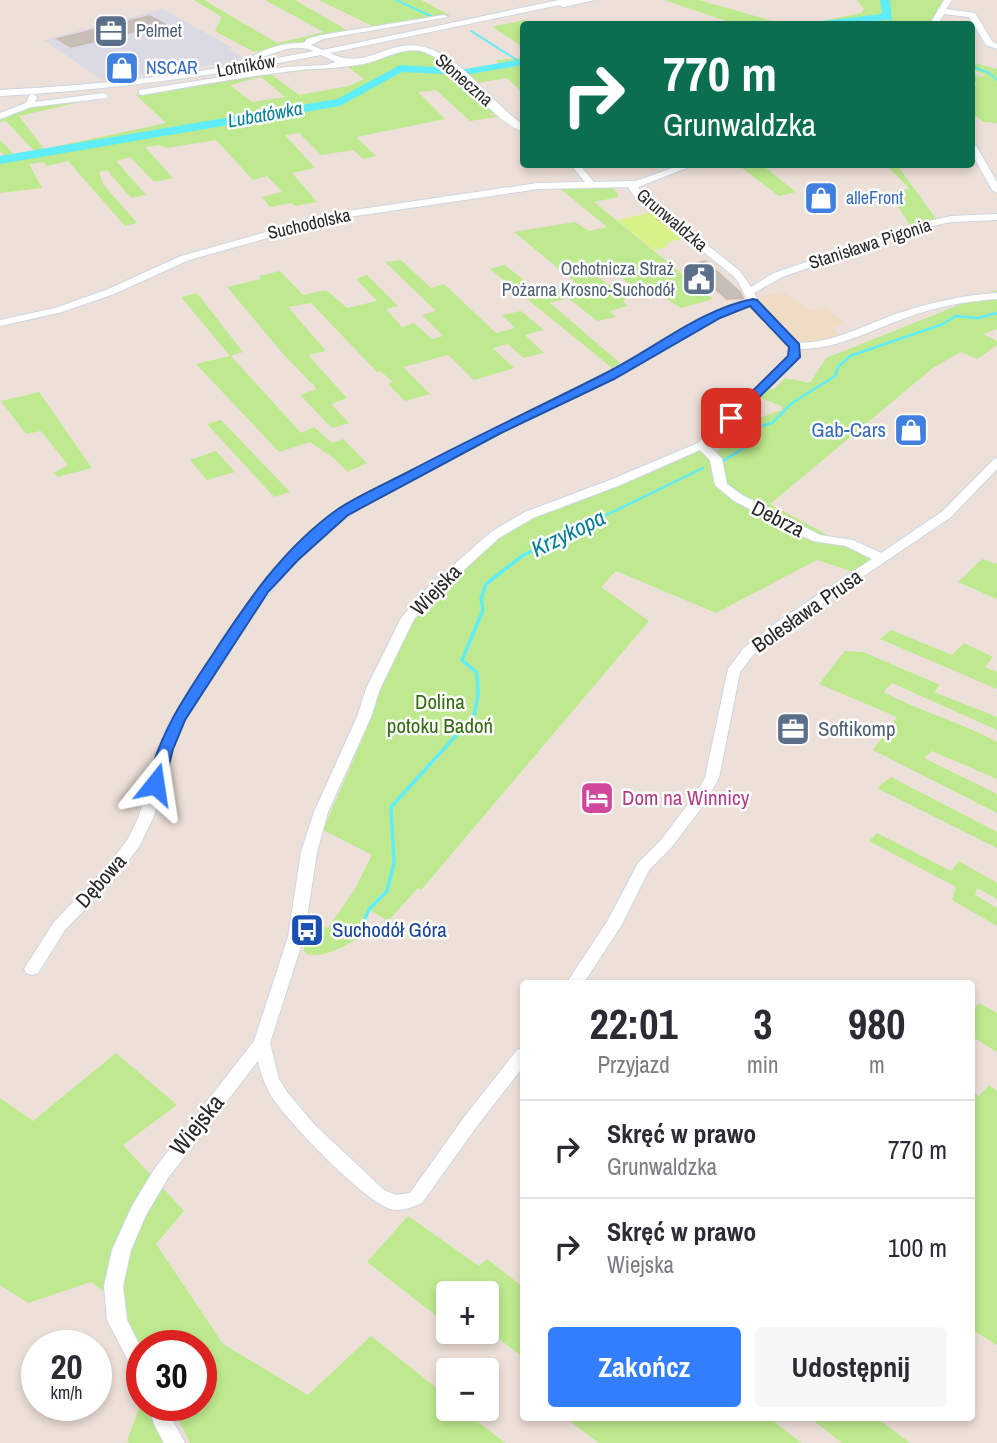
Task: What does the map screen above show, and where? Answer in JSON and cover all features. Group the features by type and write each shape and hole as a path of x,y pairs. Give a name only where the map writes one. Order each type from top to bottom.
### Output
{"street":[{"path":"0,91 161,76 244,61 280,48 306,46 322,37 478,13 528,0"},
{"name":"Lotników","path":"0,91 34,92 178,78 570,0"},
{"name":"Lotników","path":"489,17 591,0"},
{"path":"936,21 948,0"},
{"path":"941,11 972,15 989,43 997,47"},
{"path":"306,46 344,62"},
{"name":"Słoneczna","path":"0,116 29,105 169,89 287,69 327,67 362,61 401,48 418,48 434,52 520,127"},
{"path":"29,105 34,92"},
{"path":"975,151 997,190"},
{"path":"577,168 591,184"},
{"path":"632,185 681,168"},
{"name":"Suchodolska","path":"0,323 73,306 185,258 334,216 538,186 632,185"},
{"name":"Grunwaldzka","path":"632,185 637,194 736,273 751,297 795,346"},
{"name":"Stanisława Pigonia","path":"751,297 778,275 924,225 951,219 997,217"},
{"path":"795,346 828,345 920,311 975,298 997,296"},
{"name":"Dębowa","path":"32,969 62,923 122,860 143,825 164,749 177,720 262,589 299,551 343,512 363,500 598,383 751,297"},
{"name":"Wiejska","path":"126,1336 117,1318 114,1281 125,1239 169,1160 262,1043 296,937 309,852 321,812 364,717 373,689 408,618 429,594 495,535 529,515 614,483 702,445 786,366 794,357 795,346"},
{"name":"Debrza","path":"702,445 716,459 721,485 738,498 817,538 849,543 883,559"},
{"name":"Bolesława Prusa","path":"577,980 615,922 643,867 666,844 698,802 712,778 733,672 748,652 779,627 947,514 997,461"},
{"path":"262,1043 271,1080 281,1097 350,1171 378,1195 395,1204 416,1198 520,1059"},
{"path":"163,1421 175,1443"}],"shaded area":[{"path":"163,9 233,48 229,49 244,58 220,64 102,80 44,40"},
{"path":"783,292 809,310 826,307 845,324 833,328 841,337 811,343 798,341 756,298"}],"green space":[{"path":"194,0 204,0 277,43 324,32 265,0 295,0 350,32 254,52 215,31 222,17"},
{"path":"319,0 421,0 450,15 376,28"},
{"path":"664,0 699,0 772,21 726,21"},
{"path":"857,0 946,0 932,21 823,21 861,13 864,9"},
{"path":"524,20 526,21 520,21 520,45 492,27"},
{"path":"400,50 424,53 440,61 445,65 443,66 464,71 477,71 499,64 496,60 520,58 520,90 507,78 477,83 498,113 486,114 501,116 470,121 436,90 418,92 445,119 356,137 376,156 363,159 353,150 321,155 299,133 285,135 315,168 292,173 317,202 270,207 262,197 282,192 267,176 253,180 216,140 167,148 159,145 145,147 173,178 154,182 130,157 116,161 146,195 131,198 107,170 99,172 103,184 137,223 125,226 68,161 47,166 43,162 29,164 42,188 0,193 0,156 4,155 0,151 0,140 15,155 35,152 6,121 0,122 0,118 31,106 93,99 19,116 44,149 166,123 135,94 285,70 367,63","holes":["348,67 364,79 349,86 299,95 271,74","261,77 285,97 252,102 230,85"]},
{"path":"975,63 997,69 997,123 983,122 975,115 975,77 986,76 975,70"},
{"path":"742,168 766,168 796,192 779,196"},
{"path":"889,168 900,169 937,220 912,228 888,192 910,189"},
{"path":"558,187 614,188 619,197 594,202 713,299 681,308 656,292 645,295 607,267 592,271 626,299 623,301 628,306 610,311 616,317 597,321 568,298 550,303 620,363 612,368 490,269 505,265 536,290 553,285 566,296 585,290 514,232 575,222 589,231 607,227"},
{"path":"653,212 686,238 669,242 665,248 654,250 617,220"},
{"path":"401,260 431,288 444,284 496,333 515,328 502,315 521,311 544,330 525,335 544,353 523,358 508,344 493,348 514,368 474,380 448,355 403,367 430,394 405,401 388,384 393,382 380,371 377,372 311,303 288,307 326,351 308,355 347,398 331,404 349,423 332,428 300,395 317,389 284,355 227,287 261,279 259,276 280,271 303,295 326,290 347,308 377,301 356,279 367,275 398,306 386,309 402,327 414,323 432,339 443,336 422,315 436,311 385,262"},
{"name":"Dolina potoku Badoń","path":"997,290 997,329 983,334 997,341 997,345 977,359 961,352 934,367 770,504 870,558 870,561 854,572 817,560 716,613 616,571 601,587 649,621 421,890 418,888 388,921 370,910 367,919 363,917 360,923 372,930 349,944 324,954 306,954 305,922 328,928 355,889 372,855 323,830 369,724 377,694 412,623 424,605 498,538 531,519 648,474 702,449 711,456 725,444 716,439 743,410 759,418 782,410 781,406 758,397 766,388 774,389 785,378 810,383 826,358"},
{"path":"197,293 243,352 231,356 301,433 314,427 332,443 343,439 367,463 347,472 335,459 310,442 279,452 196,364 230,356 181,297"},
{"path":"39,392 92,468 58,477 53,473 68,465 41,431 26,434 1,401"},
{"path":"221,420 290,492 274,497 207,424"},
{"path":"216,451 235,472 207,480 190,460"},
{"path":"982,559 997,564 997,599 958,582"},
{"path":"891,630 952,655 964,643 993,657 985,667 997,672 997,689 880,639"},
{"path":"845,651 863,652 940,685 934,692 997,717 997,730 892,683 883,692 997,742 997,779 932,751 924,758 997,794 997,813 873,750 897,717 819,684"},
{"path":"891,777 997,832 997,848 877,788"},
{"path":"877,833 951,871 959,861 997,883 997,899 977,888 975,895 997,908 997,926 952,900 956,887 869,841"},
{"path":"979,1003 997,1013 997,1052 975,1038 975,1007"},
{"path":"116,1053 177,1105 123,1145 184,1211 156,1244 214,1330 133,1330 118,1302 91,1282 28,1303 0,1285 0,1098 33,1121"},
{"path":"989,1085 997,1091 997,1345 975,1331 975,1094 979,1096"},
{"path":"408,1216 479,1266 487,1259 520,1285 520,1355 499,1339 499,1281 436,1281 436,1316 367,1262"},
{"path":"217,1335 223,1344 308,1395 371,1336 436,1387 436,1421 477,1421 505,1443 190,1443 179,1421 217,1421"},
{"path":"134,1421 160,1421 171,1443 129,1443 127,1441"},
{"path":"569,1421 774,1421 801,1443 599,1443"},
{"path":"814,1421 881,1421 910,1443 842,1443"}],"building":[{"name":"Pelmet","path":"150,16 164,24 71,47 58,39"},
{"path":"705,261 740,292 743,298 727,299 701,276 706,274 694,264"}],"waterway":[{"path":"396,0 433,17"},
{"name":"Lubatówka","path":"850,21 888,17 885,0"},
{"path":"888,17 891,21"},
{"path":"471,31 520,62"},
{"name":"Lubatówka","path":"0,160 340,102 400,68 465,72 520,63"},
{"path":"975,68 989,73 997,80"},
{"name":"Krzykopa","path":"723,461 744,448 747,436 757,427 772,423 792,403 835,376 838,367 850,356 943,324 955,316 978,318 997,313"},
{"name":"Krzykopa","path":"532,551 703,468"},
{"name":"Krzykopa","path":"532,551 536,549"},
{"name":"Krzykopa","path":"365,918 370,908 387,891 394,863 391,807 474,716 478,695 477,673 462,660 483,610 481,599 486,584 532,551"}],"place":[{"name":"Pelmet","path":"111,31"},
{"name":"NSCAR","path":"122,68"},
{"name":"alleFront","path":"821,198"},
{"name":"Ochotnicza Straż Pożarna Krosno-Suchodół","path":"699,279"},
{"name":"Gab-Cars","path":"911,430"},
{"name":"Softikomp","path":"793,729"},
{"name":"Dom na Winnicy","path":"597,798"},
{"name":"Suchodół Góra","path":"307,930"}],"route":[{"path":"155,784 164,749 177,720 262,589 343,512 495,432 610,377 697,325 735,306 753,302 795,346 794,357 731,418"}]}
